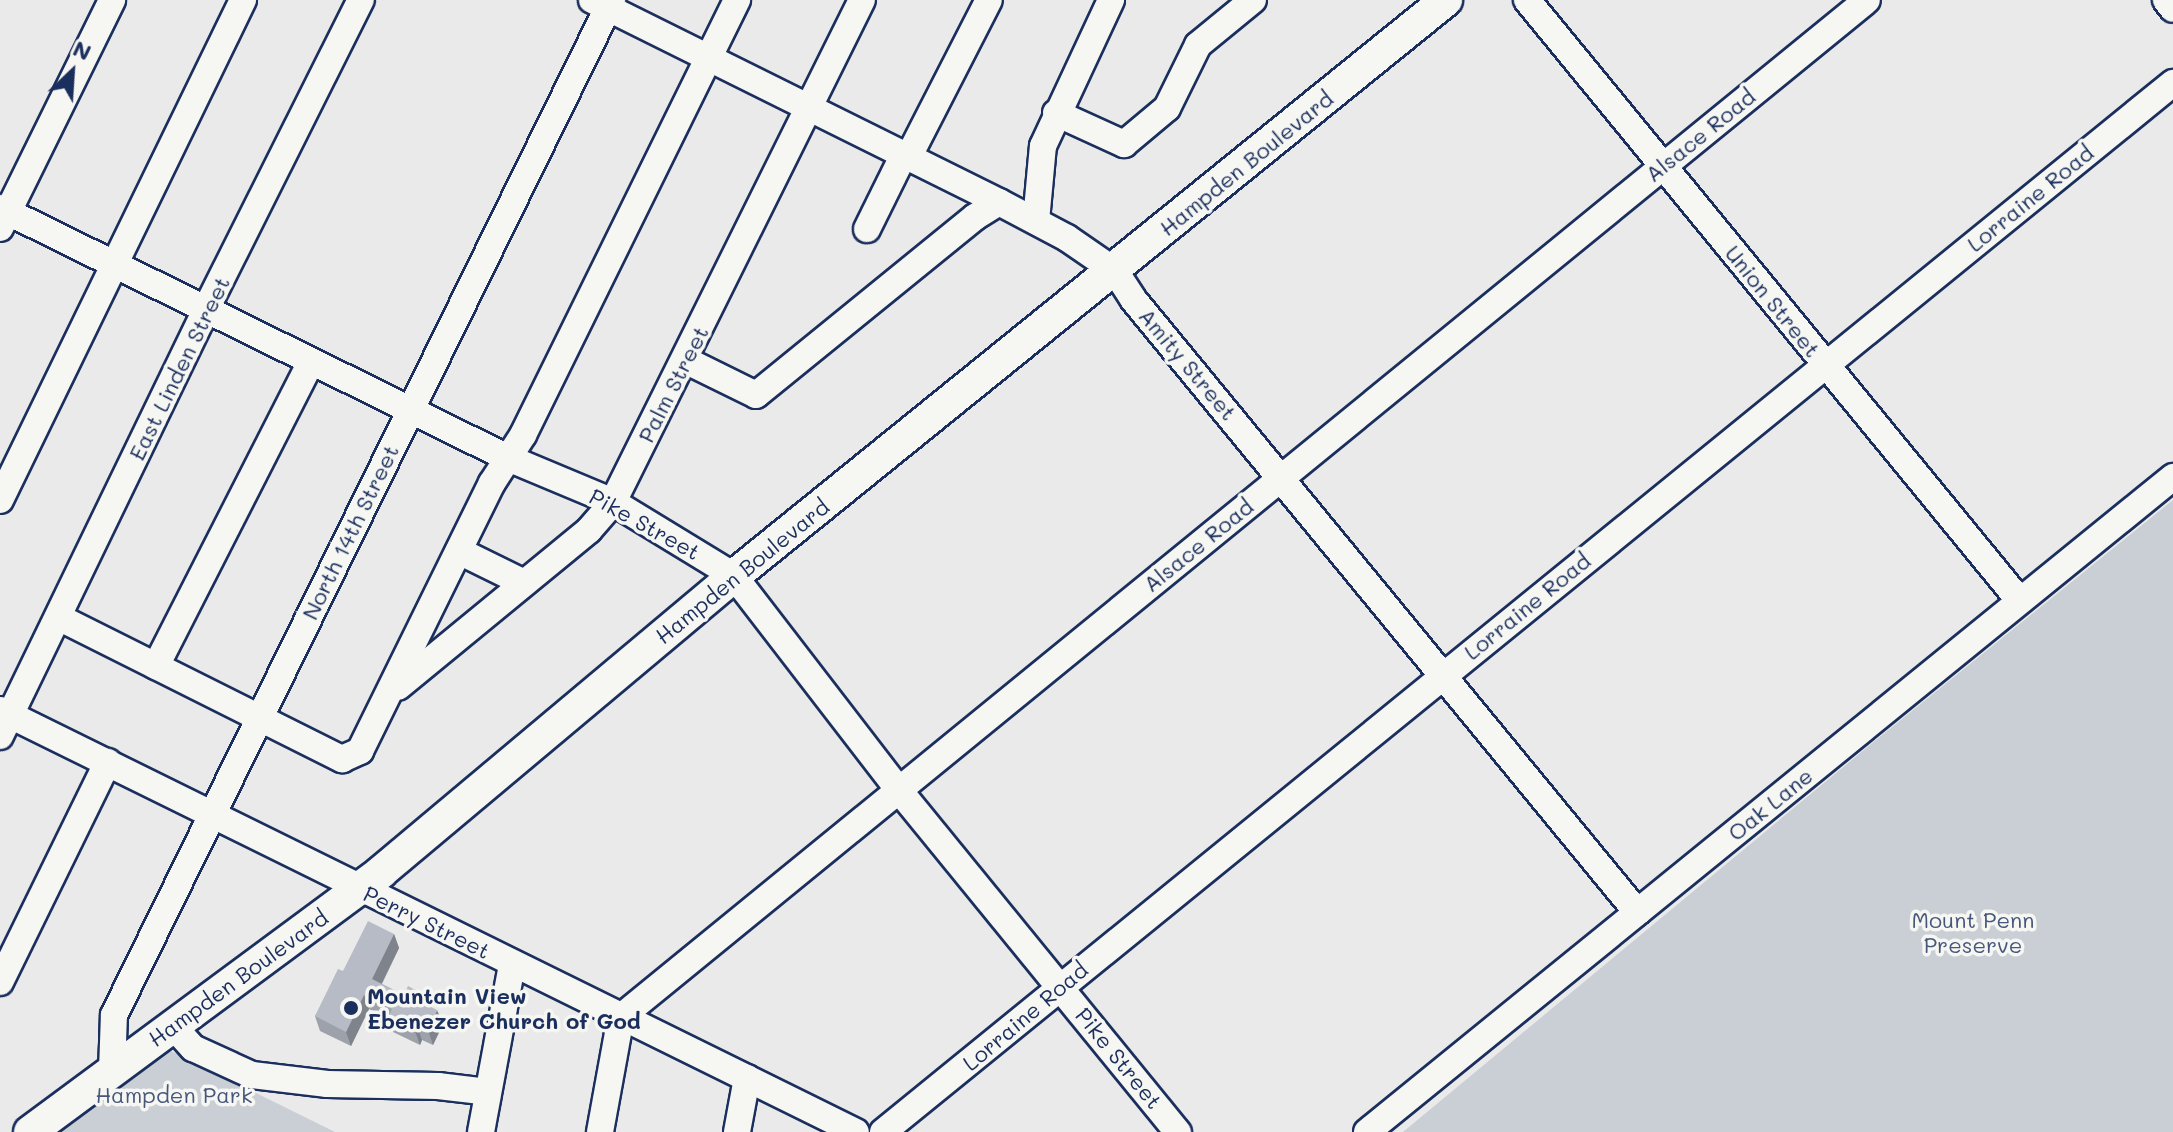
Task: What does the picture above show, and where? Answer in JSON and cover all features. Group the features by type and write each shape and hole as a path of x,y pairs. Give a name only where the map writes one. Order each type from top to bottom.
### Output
{"main road":[{"name":"Hampden Boulevard","path":"30,1132 359,888 734,576 1115,271 1446,0"}],"street":[{"path":"3,216 112,0"},
{"path":"0,500 243,0"},
{"name":"East Linden Street","path":"3,720 58,617 205,311 361,0"},
{"path":"58,617 342,759 360,751 459,551 523,435 737,0"},
{"name":"Palm Street","path":"389,694 589,530 613,502 862,0"},
{"path":"867,229 989,0"},
{"path":"1036,221 1043,146 1111,0"},
{"path":"1056,113 1124,144 1167,108 1198,45 1253,0"},
{"name":"Union Street","path":"1527,0 2020,601"},
{"name":"Alsace Road","path":"621,1017 1867,0"},
{"path":"2166,0 2173,9"},
{"name":"Amity Street","path":"604,3 1036,221 1115,271 1133,299 1637,912"},
{"name":"North 14th Street","path":"112,1071 114,1015 410,410 604,3"},
{"name":"Lorraine Road","path":"883,1132 2173,83"},
{"path":"685,360 756,395 975,217 999,202"},
{"name":"Pike Street","path":"3,216 114,266 508,458 613,502 734,576 898,789 1178,1132"},
{"path":"156,666 311,362"},
{"name":"Oak Lane","path":"1367,1132 2173,477"},
{"path":"459,551 524,583"},
{"name":"Perry Street","path":"3,720 108,762 856,1132"},
{"path":"0,982 108,762"},
{"path":"481,1132 512,964"},
{"path":"600,1132 621,1017"},
{"path":"173,1026 193,1048 252,1075 327,1084 438,1086 488,1092"},
{"path":"737,1132 747,1078"}],"green space":[{"name":"Mount Penn Preserve","path":"2173,500 2173,1132 1403,1132 1871,744"},
{"name":"Hampden Park","path":"171,1051 335,1132 59,1132"}],"building":[{"path":"368,921 394,934 372,979 404,995 408,986 427,996 423,1003 437,1010 428,1030 417,1025 415,1031 388,1018 392,1009 364,995 346,1032 315,1016 338,969 343,971"}],"place":[{"name":"Mountain View Ebenezer Church of God","path":"351,1008"}]}
